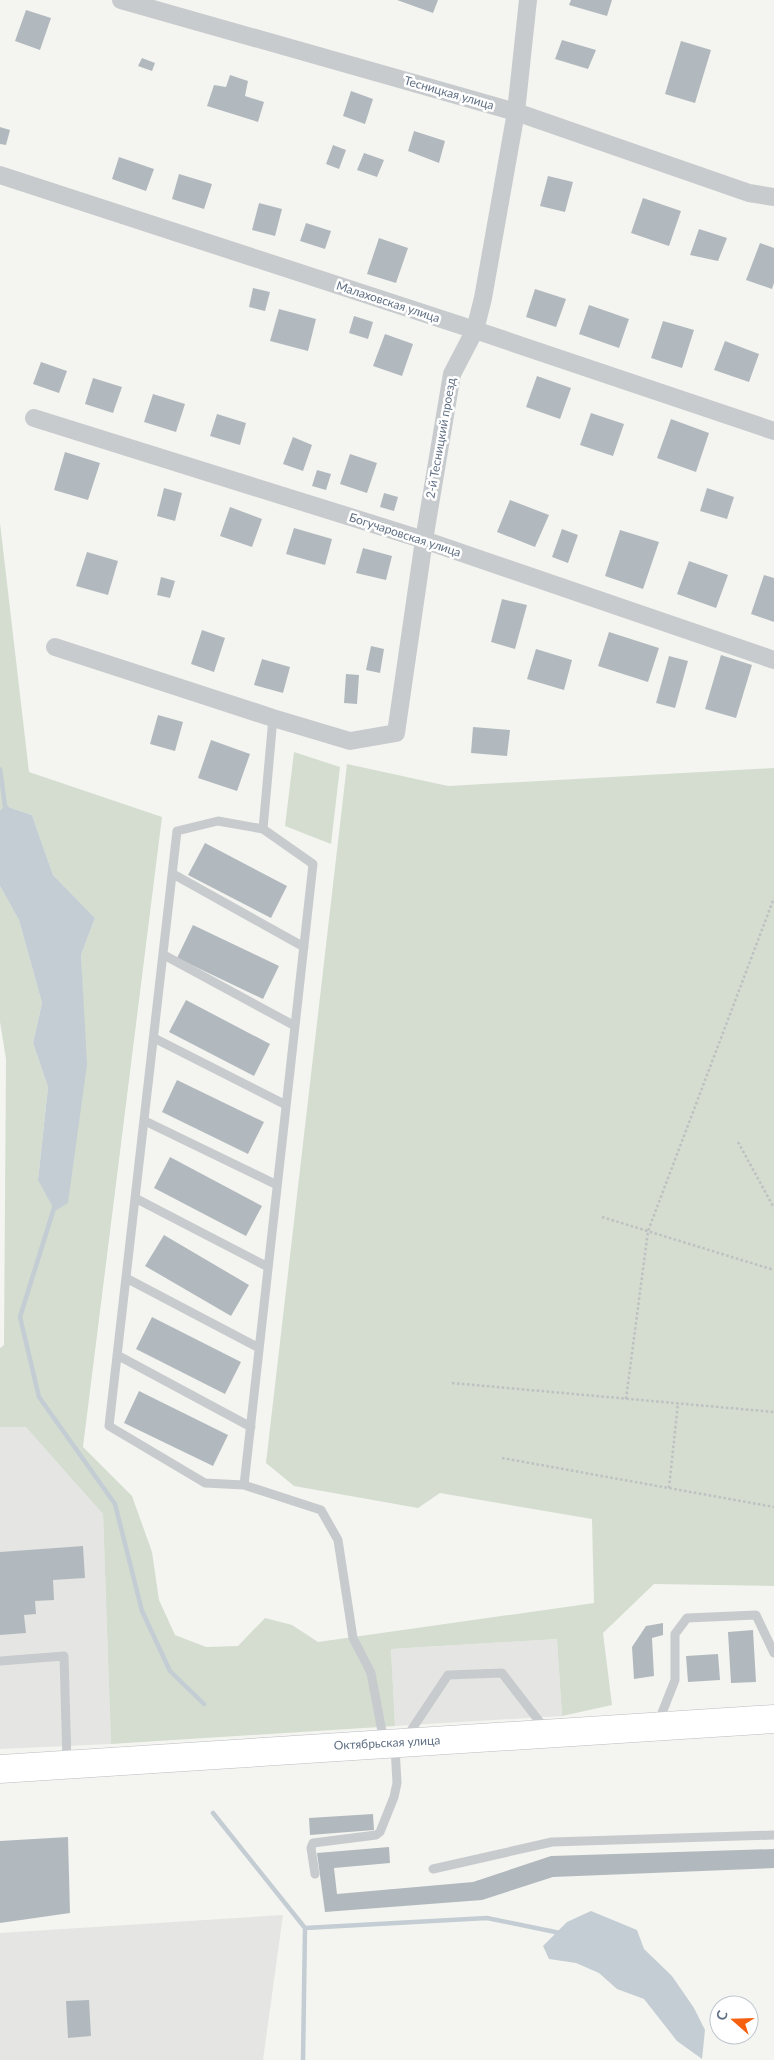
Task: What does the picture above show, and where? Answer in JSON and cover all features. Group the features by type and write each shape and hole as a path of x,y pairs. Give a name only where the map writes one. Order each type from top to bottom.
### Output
{"main road":[{"name":"Октябрьская улица","path":"0,1769 394,1742 774,1719"}],"street":[{"name":"Тесницкая улица","path":"121,0 516,112 748,193 774,197"},
{"name":"2-й Тесницкий проезд","path":"273,718 350,742 396,733 424,540 452,374 476,330 516,112 528,0"},
{"name":"Малаховская улица","path":"0,175 476,330 774,432"},
{"name":"Богучаровская улица","path":"34,418 424,540 774,660"},
{"path":"55,647 273,718"}],"lane":[{"path":"263,829 273,718"},
{"path":"244,1485 313,864 263,829 218,821 177,831 109,1426 205,1483 244,1485 321,1510 338,1540 353,1638 371,1673 394,1742 397,1783 394,1797 380,1832 376,1835 313,1843 311,1848 315,1874"},
{"path":"173,874 304,947"},
{"path":"164,955 295,1026"},
{"path":"154,1038 286,1105"},
{"path":"145,1121 277,1185"},
{"path":"136,1198 268,1267"},
{"path":"126,1278 259,1348"},
{"path":"117,1355 251,1427"},
{"path":"657,1727 675,1680 675,1634 687,1618 756,1615 774,1653"},
{"path":"0,1661 64,1656 68,1765"},
{"path":"394,1742 448,1675 502,1673 550,1734"},
{"path":"433,1869 552,1842 774,1836"}],"path":[{"path":"626,1398 648,1231 774,898"},
{"path":"738,1142 774,1208"},
{"path":"602,1216 774,1270"},
{"path":"452,1382 774,1412"},
{"path":"669,1488 678,1403"},
{"path":"502,1458 774,1507"}],"shaded area":[{"path":"0,523 29,772 162,817 83,1447 132,1496 152,1552 159,1600 175,1635 206,1647 238,1646 265,1618 292,1625 318,1642 594,1603 592,1519 440,1493 418,1508 294,1486 266,1463 347,764 448,786 774,768 774,1586 654,1584 603,1633 612,1705 562,1716 557,1639 391,1649 395,1726 111,1744 103,1514 26,1427 0,1427 0,1348 4,1345 6,1059 0,1022 0,886 19,920 42,1003 33,1043 48,1087 38,1180 83,1008 81,955 95,918 53,875 32,815 5,806 0,810"},
{"path":"294,752 340,767 331,844 285,826"},
{"path":"5,806 32,815 53,875 95,918 81,955 87,1064 68,1203 55,1211 38,1180 48,1087 33,1043 42,1003 19,920 0,886 0,810"},
{"path":"26,1426 103,1514 111,1744 0,1749 0,1427"},
{"path":"557,1639 562,1716 395,1726 391,1649"},
{"path":"591,1911 637,1930 644,1949 672,1976 694,2008 705,2030 702,2059 677,2041 644,1999 617,1989 599,1973 576,1963 549,1959 543,1946 567,1922"},
{"path":"283,1915 263,2060 0,2060 0,1933"}],"building":[{"path":"397,0 438,0 433,13"},
{"path":"571,0 612,0 607,16 569,5"},
{"path":"26,10 51,18 40,50 15,41"},
{"path":"562,40 596,50 588,69 555,59"},
{"path":"681,41 711,50 695,103 665,94"},
{"path":"142,58 155,63 152,71 138,66"},
{"path":"230,75 248,81 245,96 264,102 258,122 207,106 214,85 226,87"},
{"path":"351,91 373,99 365,124 343,116"},
{"path":"0,127 10,130 6,145 0,144"},
{"path":"414,131 445,141 439,163 408,151"},
{"path":"333,145 346,150 339,169 326,164"},
{"path":"364,153 384,160 377,177 357,170"},
{"path":"119,157 154,169 146,191 112,179"},
{"path":"179,174 212,184 204,209 172,199"},
{"path":"548,176 573,182 565,212 540,206"},
{"path":"643,198 681,211 669,246 631,233"},
{"path":"259,203 282,209 275,236 252,230"},
{"path":"306,223 331,231 325,249 300,241"},
{"path":"699,229 727,238 718,261 690,255"},
{"path":"379,238 408,248 396,283 367,274"},
{"path":"760,243 774,248 774,283 772,289 746,280"},
{"path":"253,288 270,292 265,311 249,307"},
{"path":"535,289 566,299 556,327 526,317"},
{"path":"589,305 629,319 619,348 579,334"},
{"path":"279,309 316,319 308,351 270,341"},
{"path":"354,316 373,322 368,339 349,333"},
{"path":"663,321 694,330 682,368 651,358"},
{"path":"385,334 413,344 402,376 373,366"},
{"path":"725,341 759,354 749,382 714,370"},
{"path":"41,362 67,371 59,393 33,384"},
{"path":"537,376 571,388 560,419 526,407"},
{"path":"93,378 122,387 113,413 85,404"},
{"path":"153,394 185,404 176,432 144,422"},
{"path":"591,413 624,424 613,456 580,445"},
{"path":"217,414 246,423 240,445 210,436"},
{"path":"671,419 709,433 696,472 657,458"},
{"path":"293,437 312,445 303,471 283,464"},
{"path":"65,452 100,463 88,500 54,490"},
{"path":"350,454 377,463 367,493 340,484"},
{"path":"317,470 331,474 326,490 312,486"},
{"path":"164,488 182,493 175,521 157,516"},
{"path":"707,488 734,497 727,519 700,511"},
{"path":"384,493 398,497 394,511 380,507"},
{"path":"510,500 549,515 535,547 497,532"},
{"path":"230,507 262,519 252,547 220,536"},
{"path":"294,528 332,539 325,565 286,554"},
{"path":"562,529 578,535 568,563 552,557"},
{"path":"620,530 659,542 643,589 605,576"},
{"path":"363,548 392,556 386,580 356,573"},
{"path":"87,552 118,561 108,595 76,586"},
{"path":"689,561 728,575 716,608 677,594"},
{"path":"764,575 774,578 774,622 751,614"},
{"path":"161,577 175,581 170,598 157,595"},
{"path":"502,599 527,605 515,649 491,642"},
{"path":"202,630 225,638 214,672 191,664"},
{"path":"609,632 659,648 648,682 598,666"},
{"path":"371,646 384,649 380,673 366,670"},
{"path":"536,649 572,660 564,690 527,679"},
{"path":"721,655 752,665 736,718 705,709"},
{"path":"669,656 688,661 675,708 656,703"},
{"path":"262,659 290,667 283,693 254,685"},
{"path":"346,674 359,675 357,704 344,703"},
{"path":"158,715 183,722 175,751 150,744"},
{"path":"473,727 510,730 507,756 471,753"},
{"path":"211,740 250,754 237,791 198,778"},
{"path":"205,843 287,886 271,918 188,875"},
{"path":"193,925 279,966 263,999 177,958"},
{"path":"186,1000 270,1044 254,1076 169,1032"},
{"path":"177,1080 264,1122 248,1154 162,1112"},
{"path":"170,1157 262,1206 246,1236 154,1188"},
{"path":"164,1235 249,1285 231,1316 145,1266"},
{"path":"152,1317 241,1362 225,1394 136,1349"},
{"path":"139,1391 228,1435 213,1466 124,1423"},
{"path":"83,1546 85,1578 53,1580 54,1600 35,1601 36,1614 24,1615 26,1633 0,1635 0,1552"},
{"path":"663,1623 663,1635 652,1638 654,1676 634,1679 632,1647 646,1626"},
{"path":"753,1630 756,1682 731,1683 728,1632"},
{"path":"718,1654 720,1680 688,1682 686,1656"},
{"path":"373,1814 374,1830 310,1835 309,1818"},
{"path":"68,1837 70,1913 0,1923 0,1841"},
{"path":"389,1847 390,1863 334,1868 337,1894 473,1882 551,1856 774,1849 774,1868 553,1877 482,1900 325,1912 317,1853"},
{"path":"89,2000 91,2036 68,2038 66,2001"}],"waterway":[{"path":"0,769 5,806 9,811"},
{"path":"55,1205 20,1317 39,1397 115,1504 142,1611 170,1671 204,1704"},
{"path":"213,1813 305,1928 303,2060"},
{"path":"305,1928 487,1918 560,1933"}]}
